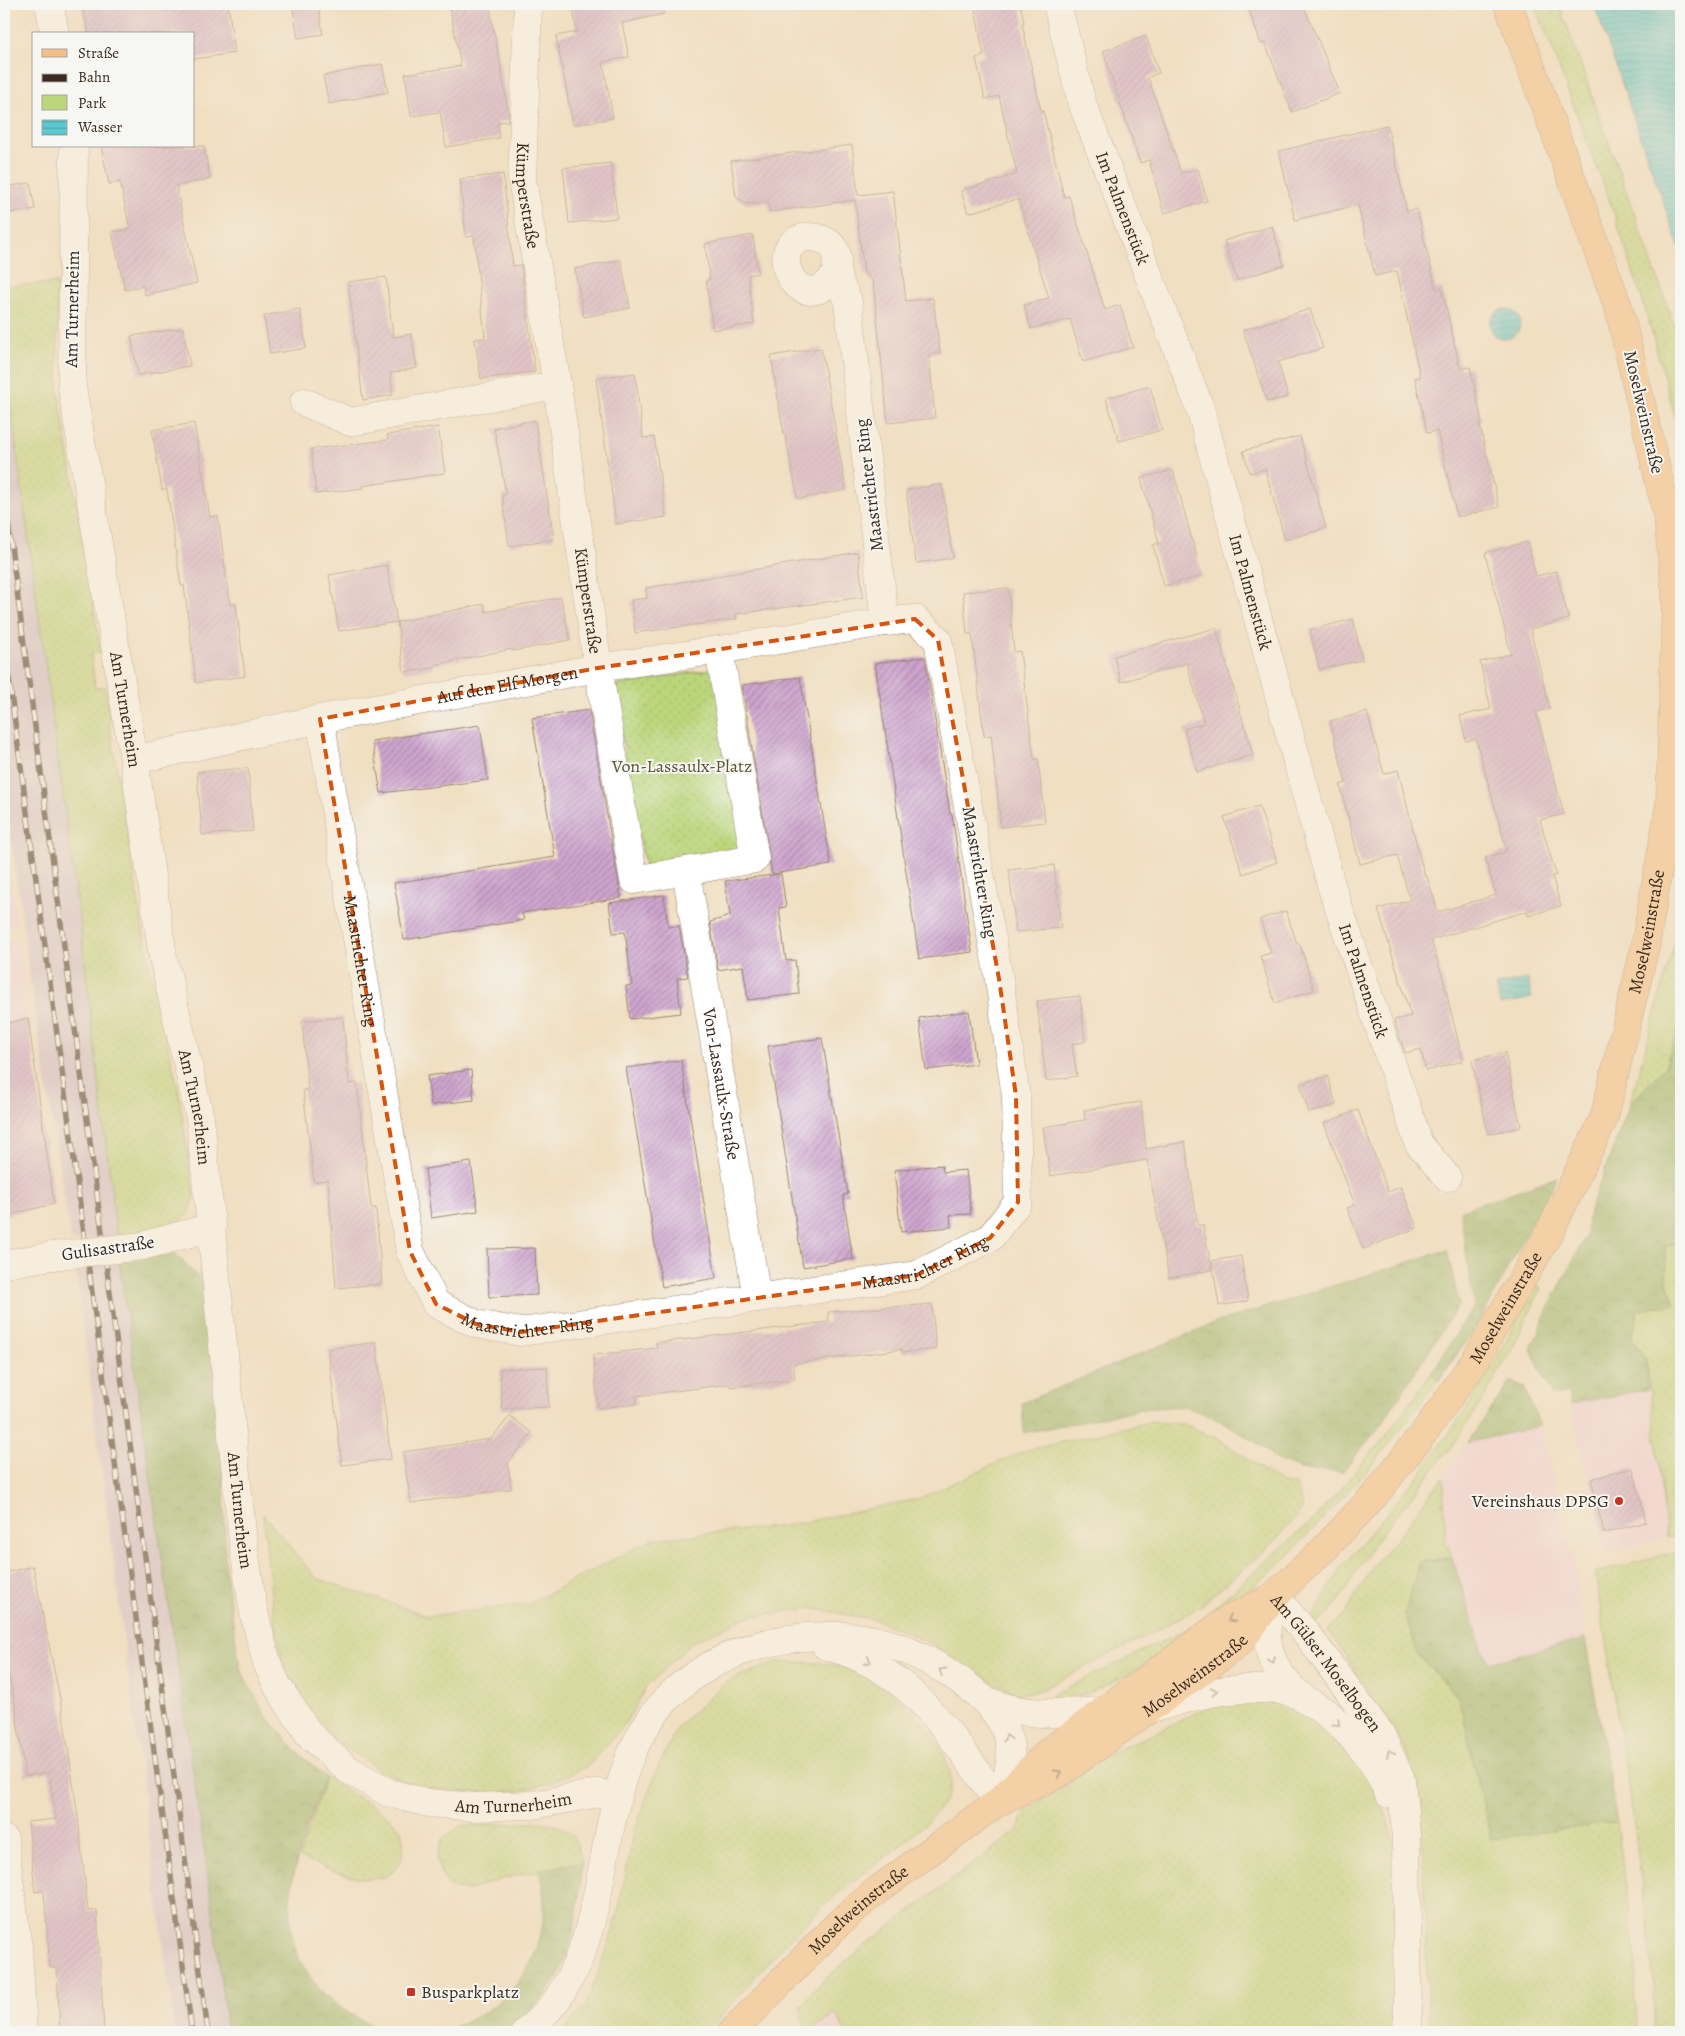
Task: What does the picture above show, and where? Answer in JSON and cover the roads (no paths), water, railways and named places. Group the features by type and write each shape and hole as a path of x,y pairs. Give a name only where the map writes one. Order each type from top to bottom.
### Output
{"main road":[{"name":"Moselweinstraße","path":"998,1802 1062,1772 1241,1641 1274,1596 1356,1516 1426,1430 1474,1362 1550,1230 1604,1118 1645,947 1670,803 1676,594 1668,519 1619,309 1508,4"},
{"name":"Moselweinstraße","path":"732,2032 840,1922 875,1892 998,1802 1048,1752 1227,1620 1274,1596"}],"street":[{"path":"49,4 55,32"},
{"name":"Kümperstraße","path":"528,4 522,179 557,386 598,668"},
{"name":"Im Palmenstück","path":"1057,4 1082,103 1200,408 1332,888 1420,1144 1447,1176"},
{"name":"Am Turnerheim","path":"74,148 72,387 134,760 163,957 200,1118 243,1543 251,1600 267,1663 292,1710 309,1734 347,1769 390,1793 428,1803 474,1807 533,1805 599,1793 615,1796"},
{"name":"Maastrichter Ring","path":"320,719 410,1250 436,1304 476,1324 520,1332 917,1274 990,1238 1018,1202 1016,1096 999,979 938,640 915,618 885,622 848,301 836,274"},
{"path":"304,402 350,422 557,386"},
{"name":"Auf den Elf Morgen","path":"134,760 320,719 598,668 885,622"},
{"path":"598,668 634,880 755,859 719,650"},
{"name":"Von-Lassaulx-Straße","path":"686,871 757,1298"},
{"name":"Gulisastraße","path":"4,1264 52,1256 142,1246 212,1227"},
{"name":"Am Gülser Moselbogen","path":"1274,1596 1266,1622 1267,1646 1278,1673 1298,1694 1328,1715 1362,1747 1386,1786 1406,1834"},
{"name":"Am Gülser Moselbogen","path":"1274,1596 1306,1633 1380,1733 1401,1780 1406,1834 1408,2032"},
{"path":"526,2032 560,1995 586,1937 597,1899 615,1796 643,1730 675,1692 695,1674 736,1652 771,1641 842,1636 890,1644 938,1668 982,1698 1004,1708 1026,1713 1104,1711"},
{"path":"787,1639 849,1652 874,1664 905,1686 927,1706 952,1737 998,1802"},
{"name":"Am Gülser Moselbogen","path":"1150,1709 1193,1695 1241,1687 1270,1688 1298,1694"},
{"path":"982,1698 1002,1722 1009,1741 1009,1771 998,1802"},
{"path":"4,1839 18,1948 23,2032"}],"water":[{"path":"1594,4 1681,4 1681,253"},
{"path":"1505,309 1516,313 1520,324 1516,335 1505,339 1494,335 1490,324 1494,313"},
{"path":"1528,979 1532,998 1500,1005 1496,985"}],"railway":[{"path":"4,493 208,2032"},
{"path":"4,642 192,2032"}],"place":[{"name":"Vereinshaus DPSG","path":"1619,1501"},
{"name":"Busparkplatz","path":"411,1992"}],"park label":[{"name":"Von-Lassaulx-Platz","path":"682,766"}]}
